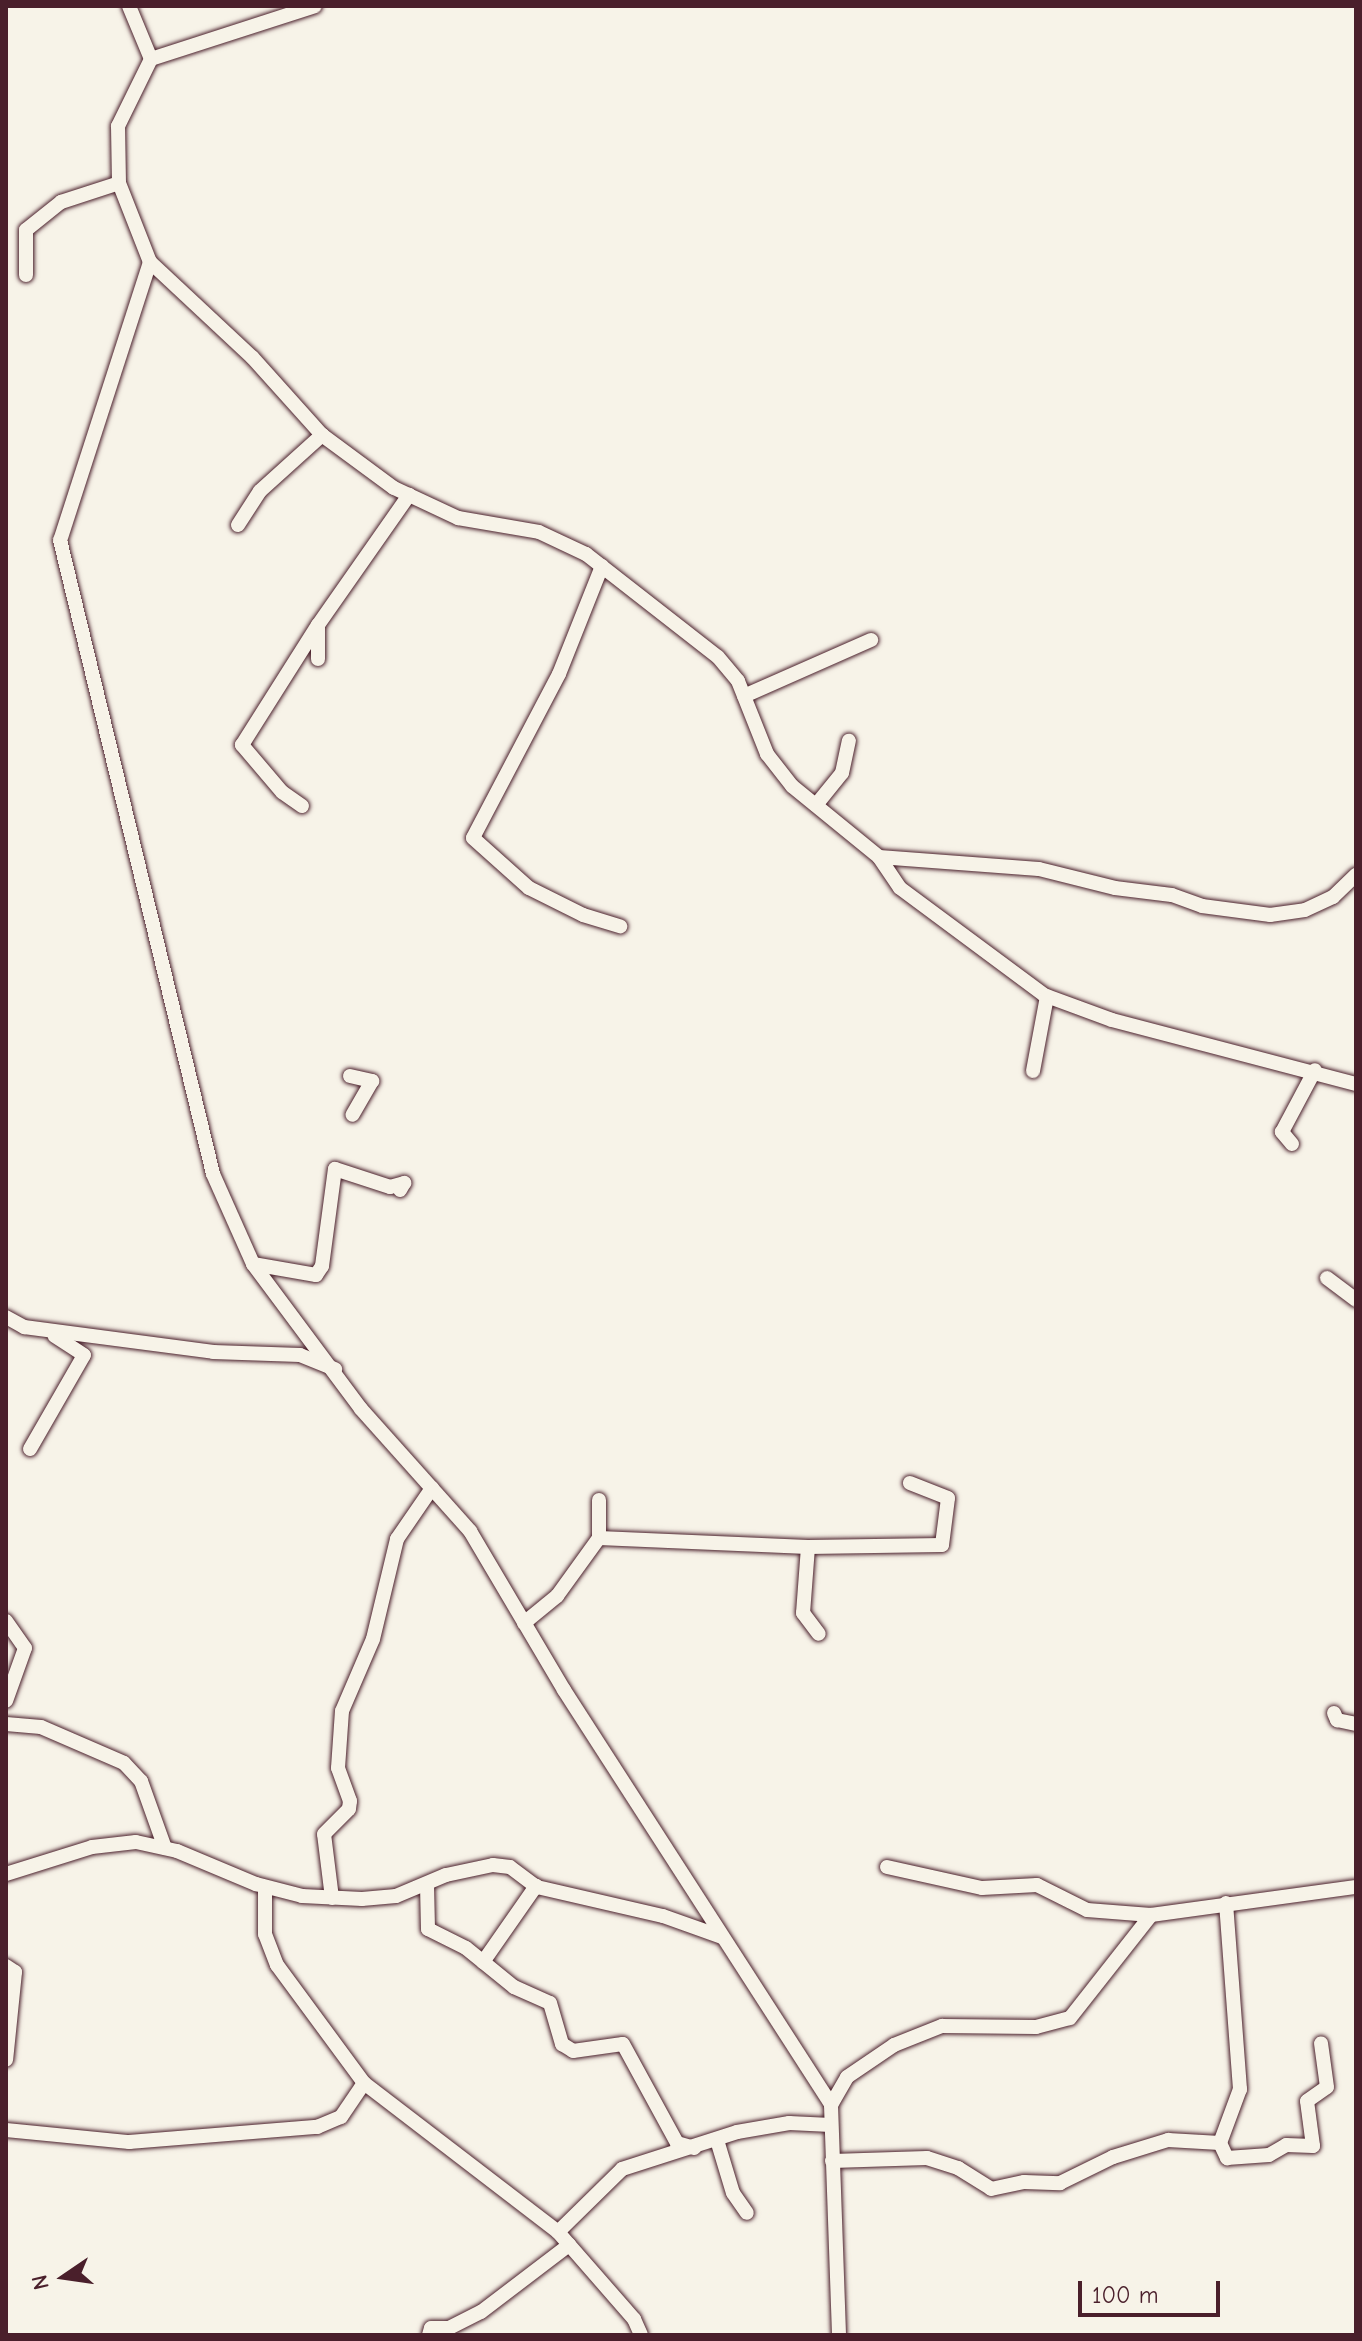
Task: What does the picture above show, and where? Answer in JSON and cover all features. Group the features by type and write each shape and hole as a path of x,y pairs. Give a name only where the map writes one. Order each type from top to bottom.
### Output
{"street":[{"path":"129,6 151,59"},
{"path":"315,6 151,59 118,126 119,183 150,262 252,357 322,435 409,495 458,518 539,532 602,566 718,657 744,696 767,754 816,805 879,857 900,888 1047,996 1112,1020 1315,1070 1356,1084"},
{"path":"26,275 26,230 61,202 119,183"},
{"path":"150,262 60,540 213,1174 253,1264 336,1370 361,1409 470,1531 524,1623 831,2105"},
{"path":"238,525 260,491 322,435"},
{"path":"302,806 282,792 242,745 318,625 409,495"},
{"path":"602,566 559,674 473,838 529,888 583,915 620,926"},
{"path":"318,625 318,659"},
{"path":"744,696 871,640"},
{"path":"816,805 842,773 849,741"},
{"path":"879,857 1039,869 1115,888 1172,895 1202,906 1270,915 1305,910 1333,897 1356,875"},
{"path":"1033,1071 1047,996"},
{"path":"1292,1144 1282,1132 1315,1070"},
{"path":"350,1076 372,1081 352,1115"},
{"path":"253,1264 316,1275 322,1266 335,1169 390,1187 404,1183 400,1190"},
{"path":"1327,1278 1356,1300"},
{"path":"6,1317 24,1327 66,1338 84,1355 30,1449"},
{"path":"24,1327 213,1352 300,1355 336,1370"},
{"path":"599,1538 808,1547 942,1545 948,1498 910,1483"},
{"path":"332,1898 324,1834 350,1801 338,1768 342,1711 373,1639 397,1539 432,1488"},
{"path":"524,1623 557,1596 599,1538 599,1500"},
{"path":"808,1547 803,1613 819,1634"},
{"path":"6,1621 25,1648 6,1701"},
{"path":"1334,1713 1337,1720 1356,1724"},
{"path":"6,1724 41,1727 124,1763 141,1781 165,1848"},
{"path":"6,1874 92,1847 136,1842 165,1848 265,1887 332,1898 396,1896 493,1865 510,1867 536,1886 663,1916 722,1937"},
{"path":"887,1867 982,1888 1037,1885 1087,1910 1151,1915 1356,1887"},
{"path":"427,1885 428,1929 483,1962 514,1987 550,2003 562,2044 573,2051 623,2044 677,2143 694,2148"},
{"path":"483,1962 536,1886"},
{"path":"265,1887 265,1934 277,1965 364,2083 558,2232 634,2319 641,2335"},
{"path":"1226,1903 1240,2089 1220,2143 1227,2158 1243,2160 1286,2145 1313,2146 1307,2101 1327,2087 1321,2043"},
{"path":"839,2335 831,2105 847,2077 894,2045 942,2026 1036,2027 1070,2018 1151,1915"},
{"path":"6,1966 15,1972 6,2060"},
{"path":"6,2130 129,2142 317,2127 341,2117 364,2083"},
{"path":"558,2232 622,2169 717,2140 789,2123 831,2125"},
{"path":"717,2140 733,2193 747,2213"},
{"path":"832,2161 927,2158 958,2168 991,2189 1024,2182 1060,2183 1113,2157 1168,2140 1220,2143"},
{"path":"429,2335 431,2328 449,2328 481,2312 569,2245"}]}
